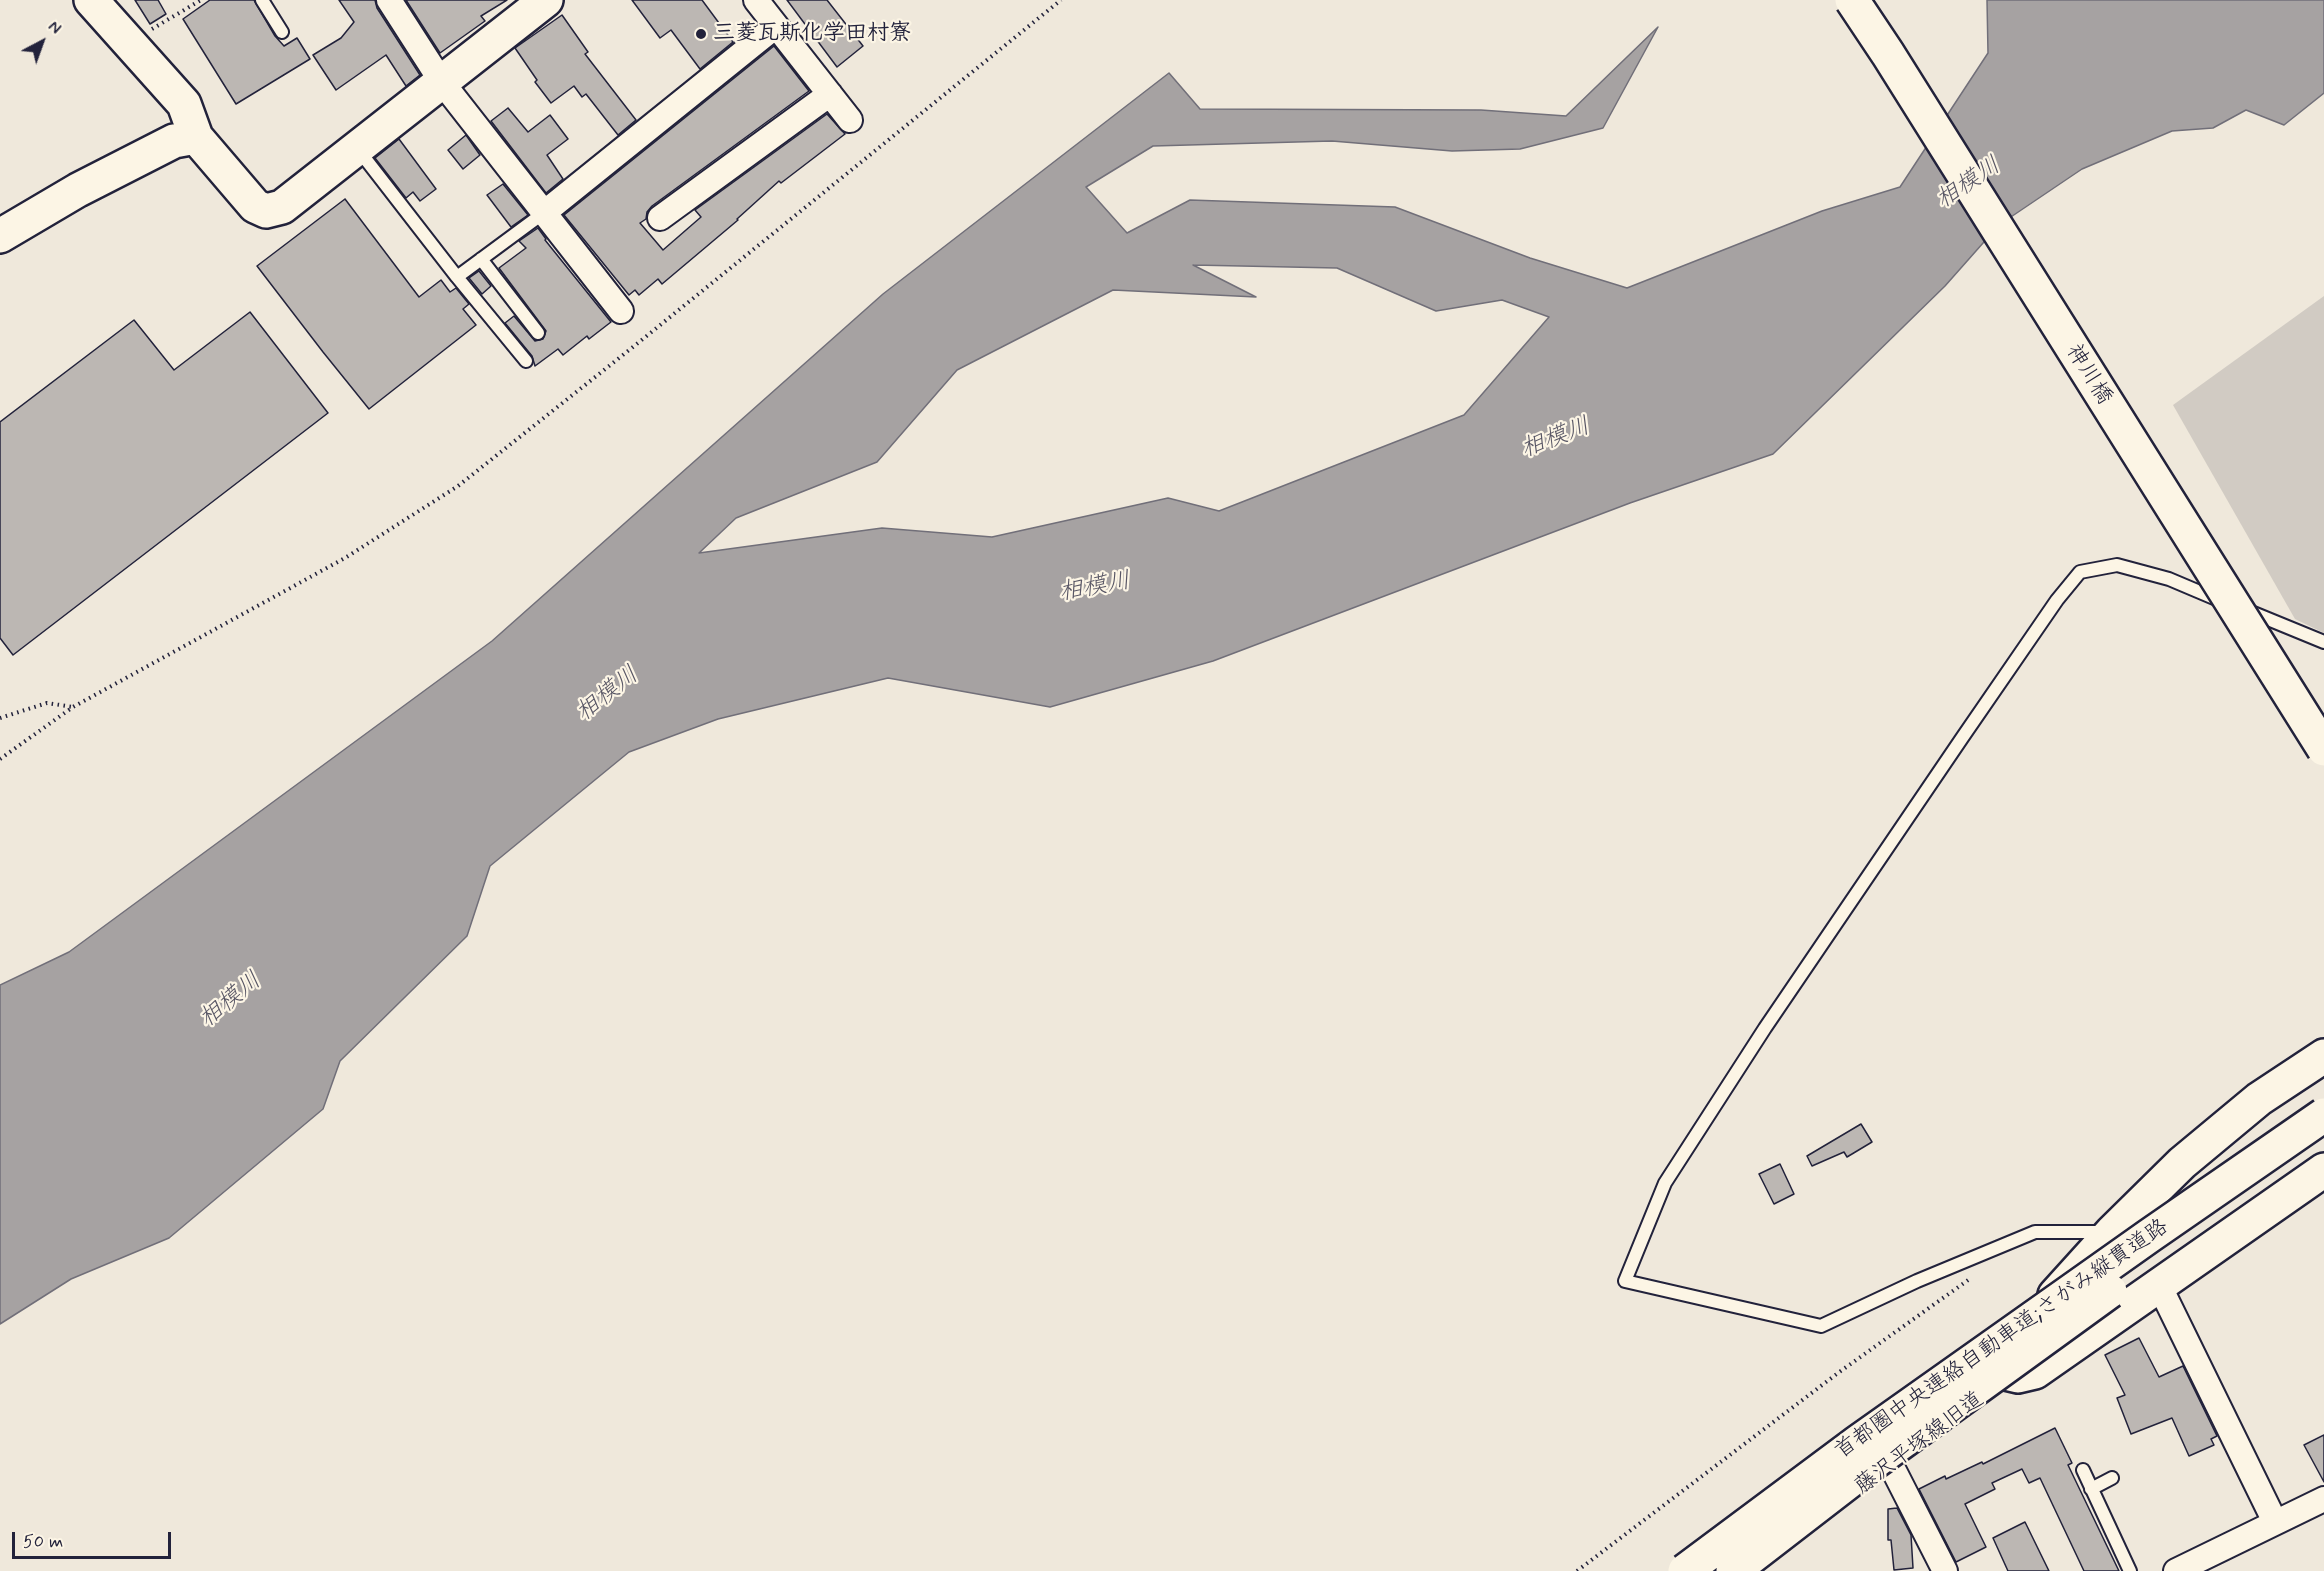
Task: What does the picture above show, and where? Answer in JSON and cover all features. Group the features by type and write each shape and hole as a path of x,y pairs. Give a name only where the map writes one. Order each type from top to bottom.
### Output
{"main road":[{"path":"91,0 184,104 196,137 255,206 266,211 282,207 546,0"},
{"name":"神川橋","path":"1852,0 2324,750"},
{"path":"0,236 78,190 174,141 196,137"},
{"name":"藤沢平塚線旧道","path":"1758,1571 1890,1463 1988,1395 2001,1372 2059,1289 2112,1232 2182,1163 2259,1099 2324,1056"},
{"name":"首都圏中央連絡自動車道;さがみ縦貫道路","path":"1685,1571 1858,1442 2324,1115"},
{"name":"首都圏中央連絡自動車道;さがみ縦貫道路","path":"1732,1571 1873,1462 2158,1256 2324,1143"},
{"path":"2001,1372 2019,1376 2035,1372 2324,1170"}],"street":[{"path":"756,0 850,120"},
{"path":"395,2 441,81 621,311"},
{"path":"545,213 776,26"},
{"path":"660,218 830,94"},
{"path":"2159,1285 2275,1522"},
{"path":"1890,1463 1945,1571"},
{"path":"2176,1571 2324,1499"}],"lane":[{"path":"262,0 282,32"},
{"path":"356,147 526,361"},
{"path":"457,277 545,213"},
{"path":"481,259 538,333"},
{"path":"2112,1232 2035,1232 1917,1281 1821,1326 1625,1281 1665,1183 1765,1029 1942,767 2057,600 2080,572 2117,564 2169,579 2324,642"},
{"path":"2083,1470 2130,1571"},
{"path":"2091,1489 2112,1478"}],"path":[{"path":"129,43 201,0"},
{"path":"0,759 73,707 345,558 458,486 1061,0"},
{"path":"0,718 47,703 73,707"},
{"path":"1577,1571 1838,1373 1979,1272"}],"shaded area":[{"path":"2324,296 2324,633 2295,619 2173,405"}],"water":[{"name":"相模川","path":"1987,0 2324,0 2324,93 2284,125 2246,110 2213,128 2172,131 2082,169 1999,225 1945,286 1773,454 1630,503 1213,661 1050,707 888,678 718,719 629,752 490,866 467,936 340,1061 323,1109 169,1238 71,1279 0,1324 0,985 69,952 492,641 883,294 1169,73 1200,109 1481,110 1566,116 1658,27 1603,128 1520,149 1452,151 1332,141 1153,146 1086,187 1127,233 1190,200 1395,207 1530,258 1627,288 1822,211 1900,187 1988,53","holes":["1193,265 1337,268 1436,311 1502,300 1549,317 1464,415 1219,511 1168,498 992,537 882,528 699,553 736,518 877,462 957,370 1113,290 1256,297"]}],"building":[{"path":"135,0 158,0 166,14 150,24"},
{"path":"210,0 254,0 275,36 284,46 297,38 310,59 236,104 183,19"},
{"path":"339,0 375,0 377,8 420,75 406,86 386,55 336,90 313,55 341,38 354,22"},
{"path":"406,0 507,0 481,16 485,21 440,53"},
{"name":"三菱瓦斯化学田村寮","path":"632,0 702,0 733,42 700,69 671,30 660,38"},
{"path":"787,0 827,0 863,46 837,67"},
{"path":"562,15 588,52 585,54 636,120 618,135 586,94 582,97 574,86 551,103 535,82 537,80 515,48"},
{"path":"774,46 809,91 652,206 647,212 646,219 640,223 663,250 701,217 695,210 827,114 845,134 781,183 779,181 738,220 662,284 658,279 639,295 635,290 629,295 564,215"},
{"path":"508,108 528,132 550,115 568,139 547,155 563,179 546,193 491,121"},
{"path":"466,135 480,155 463,169 448,150"},
{"path":"399,139 436,189 420,201 413,192 406,198 375,158"},
{"path":"503,184 528,215 511,227 487,195"},
{"path":"345,199 419,297 441,280 450,292 456,288 469,304 463,309 476,325 369,409 257,266"},
{"path":"538,228 545,240 611,322 589,339 587,336 563,355 558,349 535,366 532,356 505,323 514,316 535,341 543,339 546,331 499,268 526,248 519,241"},
{"path":"479,271 491,286 482,294 469,278"},
{"path":"250,312 328,413 13,655 0,638 0,422 134,320 174,370"},
{"path":"1861,1124 1872,1142 1847,1157 1844,1152 1812,1166 1807,1156"},
{"path":"1780,1164 1794,1194 1774,1204 1759,1174"},
{"path":"2139,1338 2159,1377 2183,1366 2217,1436 2211,1439 2214,1445 2189,1456 2172,1418 2131,1434 2117,1398 2125,1395 2105,1355"},
{"path":"2055,1428 2072,1463 2068,1465 2119,1571 2084,1571 2040,1478 2029,1483 2022,1469 1992,1483 1995,1489 1965,1504 1986,1547 1956,1562 1919,1489 1945,1476 1946,1479 1982,1462 1983,1464"},
{"path":"2324,1435 2324,1482 2304,1445"},
{"path":"1897,1508 1911,1535 1913,1568 1894,1570 1891,1540 1888,1540 1888,1509"},
{"path":"2025,1522 2049,1571 2008,1571 1993,1538"}],"place":[{"name":"三菱瓦斯化学田村寮","path":"701,34"}]}
